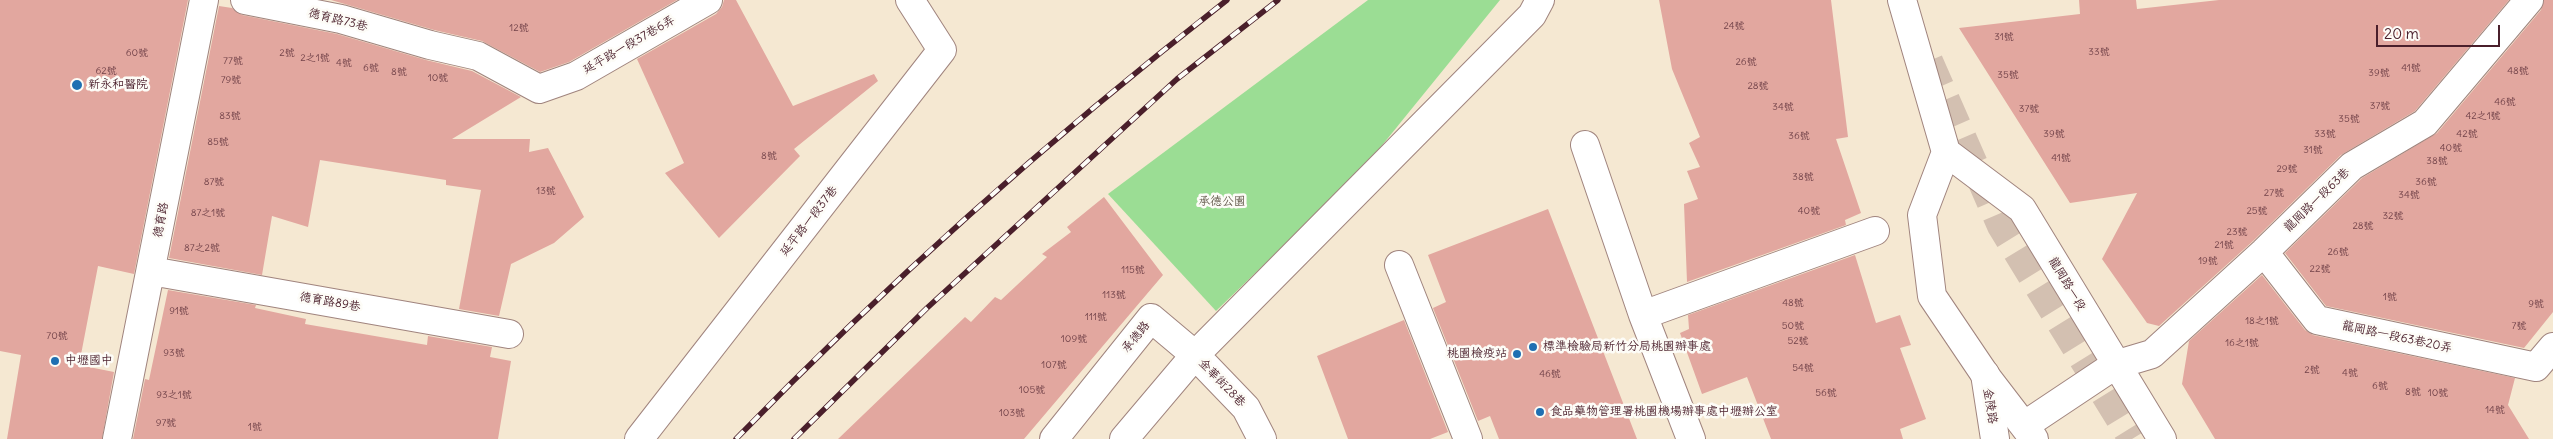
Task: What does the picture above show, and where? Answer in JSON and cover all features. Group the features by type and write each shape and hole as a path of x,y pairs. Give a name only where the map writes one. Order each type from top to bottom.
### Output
{"street":[{"name":"德育路","path":"117,439 204,0"},
{"name":"德育路73巷","path":"246,0 342,19 430,45 478,56 540,89 576,76"},
{"name":"延平路一段37巷6弄","path":"576,76 708,0"},
{"name":"延平路一段37巷","path":"639,439 942,50 910,0"},
{"path":"1124,439 1194,355 1532,15 1540,0"},
{"path":"1902,0 1946,152 1922,215 1932,296 1985,374 2030,432"},
{"name":"龍岡路一段63巷","path":"2030,432 2115,365 2152,354 2264,252 2352,166 2425,123 2529,0"},
{"path":"1585,146 1644,315 1691,439"},
{"name":"龍岡路一段","path":"1946,152 2022,209 2115,365 2162,439"},
{"path":"1644,315 1875,231"},
{"name":"龍岡路一段63巷20弄","path":"2264,252 2317,320 2536,367 2553,347"},
{"path":"1399,265 1468,439"},
{"name":"德育路89巷","path":"151,271 510,334"},
{"name":"承德路","path":"1054,439 1151,318 1194,355"},
{"name":"金華街28巷","path":"1194,355 1246,408 1262,439"},
{"name":"金陵路","path":"1985,374 1995,439"}],"green space":[{"name":"承德公園","path":"1368,0 1500,0 1362,170 1216,311 1108,194"}],"building":[{"path":"0,0 188,0 134,274 98,266 79,365 114,372 102,439 7,439 21,355 0,351"},
{"path":"331,0 677,0 569,62 540,72 482,41 434,30"},
{"path":"724,0 736,0 793,106 874,74 878,81 794,149 800,156 719,238 665,173 684,163 637,59 716,14 722,7"},
{"path":"1659,0 1831,0 1848,137 1836,139 1861,213 1845,220 1846,225 1687,282 1684,204 1698,199 1687,171 1700,167 1689,143 1700,137 1672,69"},
{"path":"2079,0 2136,0 2137,9 2219,0 2509,0 2415,111 2341,155 2253,241 2159,326 2147,323 2102,259 2137,193 2070,203 1959,28 2080,14"},
{"path":"2544,0 2553,0 2553,312 2524,348 2326,306 2285,253 2362,178 2437,133 2541,10"},
{"path":"219,6 232,8 242,15 337,34 426,60 472,71 521,97 452,139 530,139 529,152 548,148 584,217 554,243 511,264 499,316 459,309 481,190 446,185 446,180 320,160 308,227 272,216 262,275 169,258"},
{"path":"1104,197 1163,275 1024,439 838,439 965,317 971,322 995,297 1001,300 1047,257 1042,254 1071,232 1067,227"},
{"name":"標準檢驗局新竹分局桃園辦事處","path":"1548,209 1637,439 1499,439 1490,416 1478,421 1433,308 1446,302 1428,255"},
{"path":"1855,255 1876,323 1900,315 1911,345 1900,348 1926,419 1900,429 1903,439 1771,439 1747,377 1702,394 1680,333 1689,329 1688,315"},
{"path":"2262,275 2305,330 2313,335 2515,378 2508,405 2529,439 2215,439 2182,384 2189,341"},
{"path":"168,290 256,305 255,308 306,319 305,324 427,345 428,336 492,347 490,357 511,361 498,439 133,439 145,379 149,380"},
{"path":"1404,320 1448,432 1430,439 1348,439 1317,356"}],"tunnel":[{"path":"1929,61 2001,226 2132,439"}],"railway":[{"path":"736,439 853,323 974,211 1099,103 1227,0"},
{"path":"794,439 927,308 1177,79 1278,0"}],"place":[{"name":"新永和醫院","path":"77,85"},
{"name":"標準檢驗局新竹分局桃園辦事處","path":"1533,347"},
{"name":"桃園檢疫站","path":"1517,354"},
{"name":"中壢國中","path":"55,361"},
{"name":"食品藥物管理署桃園機場辦事處中壢辦公室","path":"1540,412"}]}
